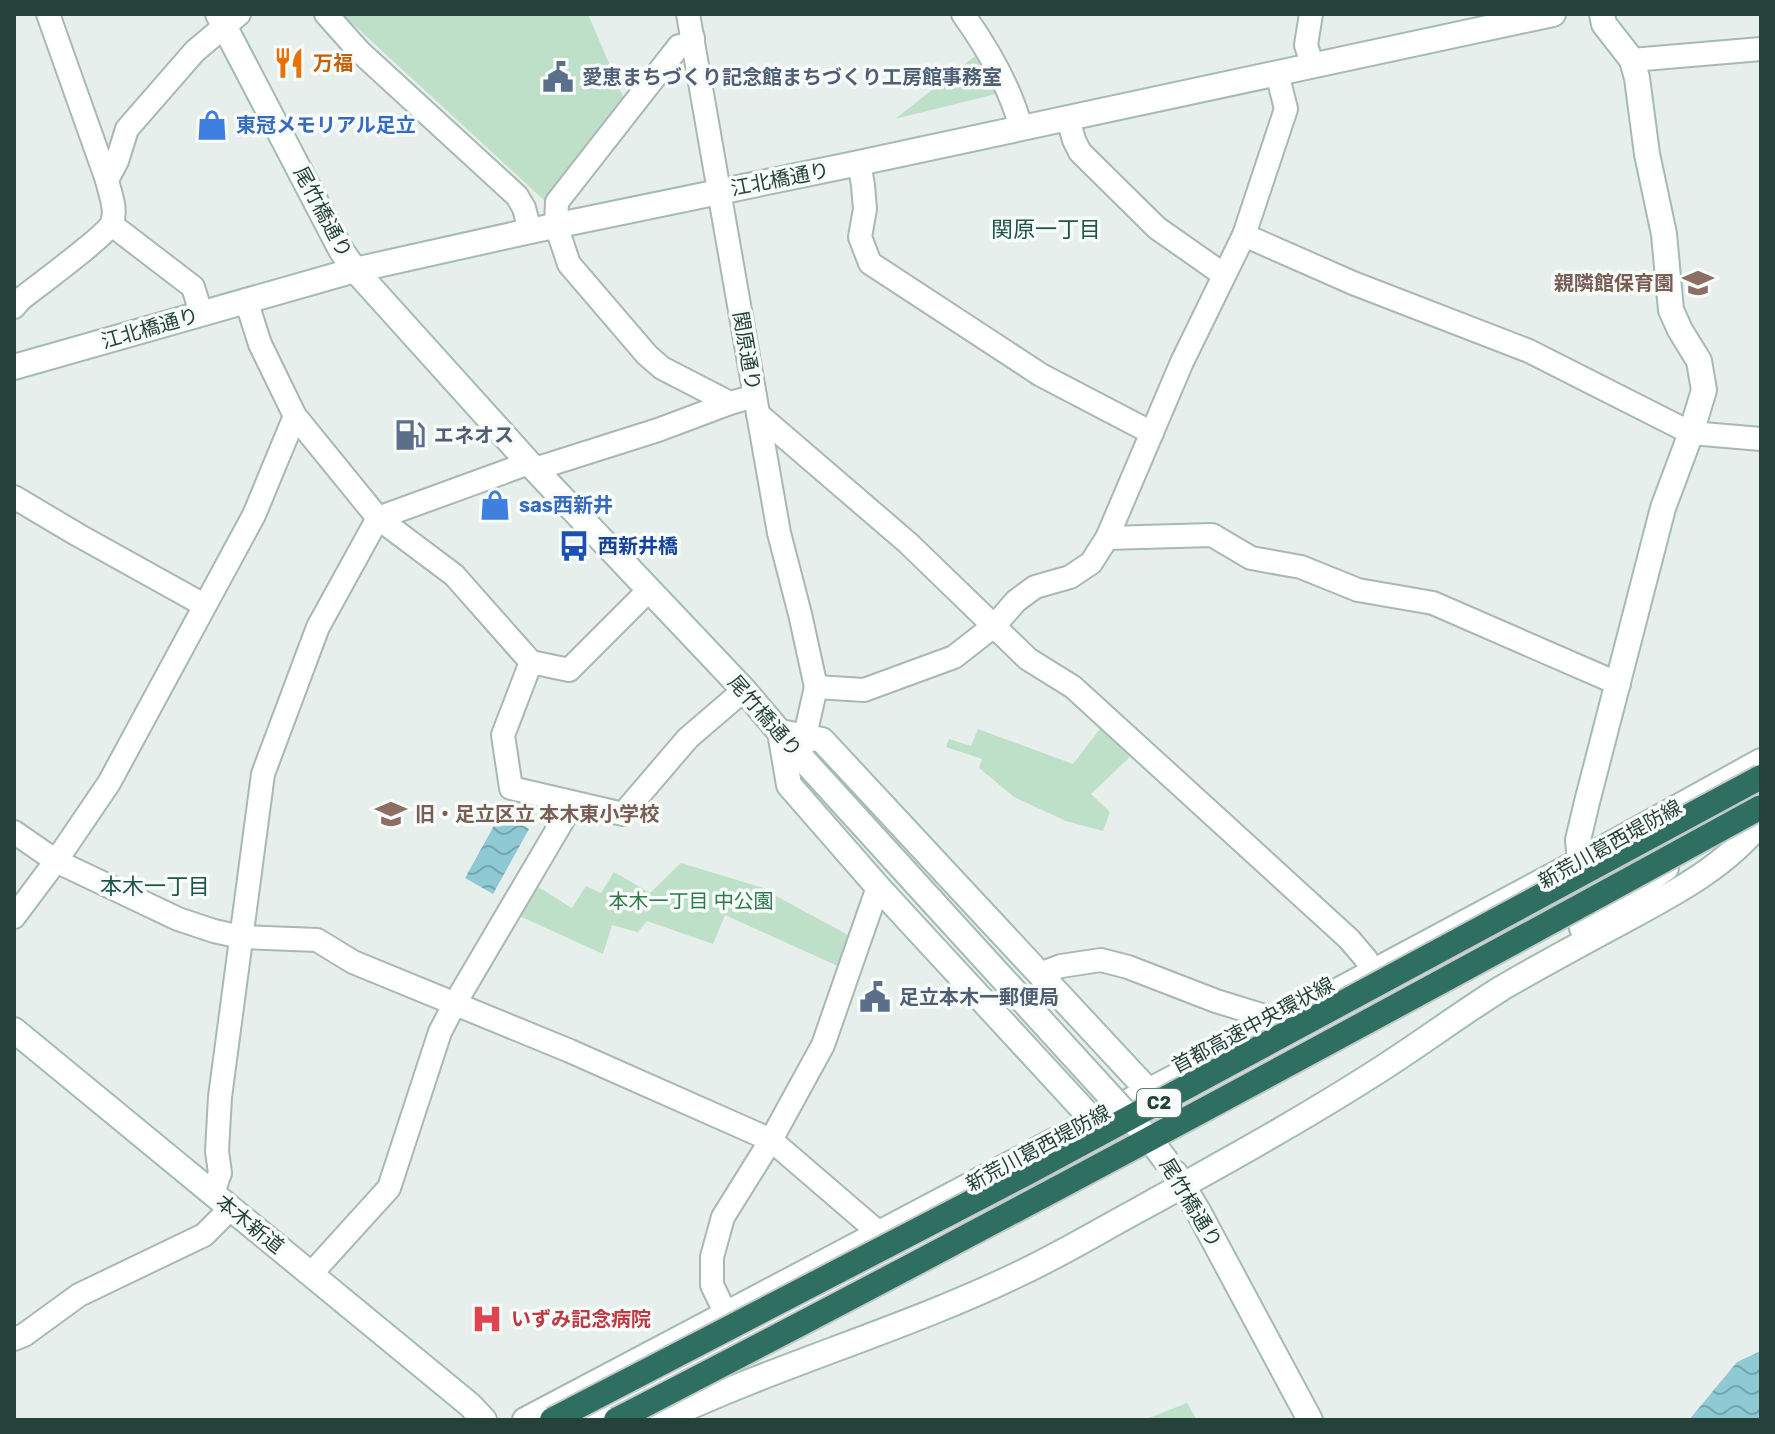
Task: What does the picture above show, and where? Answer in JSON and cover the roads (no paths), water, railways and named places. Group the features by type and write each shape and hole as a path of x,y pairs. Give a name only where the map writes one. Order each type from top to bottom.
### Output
{"highway":[{"name":"首都高速中央環状線","path":"552,1420 1027,1173 1761,777"},
{"name":"C2","path":"616,1420 1041,1197 1761,807"}],"main road":[{"name":"江北橋通り","path":"14,367 355,270 1277,73 1509,18 1553,14"},
{"path":"1580,861 1578,840 1663,508 1704,390 1699,361 1671,310 1664,234 1647,154 1637,78 1632,60 1604,24 1602,14"},
{"name":"尾竹橋通り","path":"227,18 341,250 355,270 532,466 795,742 932,901 1151,1141 1183,1185 1310,1420"},
{"path":"1112,1142 878,887 789,785 795,742 822,740 1167,1112"},
{"name":"新荒川葛西堤防線","path":"525,1420 1281,1021 1761,761"},
{"path":"1500,990 1761,795"},
{"name":"新荒川葛西堤防線","path":"588,1420 1761,795"},
{"path":"661,1420 711,1396 971,1296 1025,1271 1183,1185 1370,1076 1500,990 1665,899 1731,852 1761,822"},
{"name":"本木新道","path":"14,1030 470,1405 484,1420"}],"street":[{"path":"326,14 359,51 517,196 530,231"},
{"name":"関原通り","path":"688,14 779,533 816,687"},
{"path":"963,14 986,45 1015,105 1021,128"},
{"path":"1311,14 1306,45 1312,64"},
{"path":"16,300 112,225 114,206 107,180 56,17"},
{"path":"107,180 127,129 227,18"},
{"path":"693,38 679,46 557,202 556,225 569,264 647,355 662,368 730,403 756,405 908,543 1028,659 1073,687 1338,929 1366,959 1372,971"},
{"path":"1632,60 1761,49"},
{"path":"795,742 816,687 864,690 954,657 995,625 1016,601 1035,587 1070,577 1091,563 1107,538 1182,362 1244,235 1286,109 1277,73"},
{"path":"1068,118 1080,152 1157,228 1224,275"},
{"path":"859,163 865,209 860,237 870,263 1041,375 1152,433"},
{"path":"112,225 193,287 201,313"},
{"path":"1244,235 1353,283 1529,351 1691,433 1761,439"},
{"path":"246,300 260,344 295,416 378,518 454,575 531,662 569,670 649,590"},
{"path":"14,1339 79,1295 204,1235 222,1201 217,1151 220,1097 263,774 318,627 378,518 532,466 658,430 730,403"},
{"path":"14,917 109,783 254,515 295,416"},
{"path":"14,497 204,605"},
{"path":"1107,538 1212,535 1251,558 1301,567 1358,590 1433,603 1619,684"},
{"path":"531,662 503,735 511,788 623,814 688,738 744,690"},
{"path":"311,1274 389,1188 440,1032 573,803"},
{"path":"14,832 56,861 150,908 214,931 241,937 317,940 353,962 570,1051 771,1140 878,1232"},
{"path":"726,1314 712,1285 712,1257 723,1217 771,1140 823,1045 878,887"},
{"path":"1040,974 1061,966 1101,960 1281,1021"}],"water":[{"path":"501,813 529,829 493,894 465,878"},
{"path":"1761,1351 1761,1420 1689,1420 1737,1362"}],"place":[{"name":"万福","path":"289,63"},
{"name":"愛恵まちづくり記念館まちづくり工房館事務室","path":"558,77"},
{"name":"東冠メモリアル足立","path":"212,125"},
{"name":"親隣館保育園","path":"1698,283"},
{"name":"エネオス","path":"410,435"},
{"name":"sas西新井","path":"495,505"},
{"name":"西新井橋","path":"574,546"},
{"name":"旧・足立区立 本木東小学校","path":"391,814"},
{"name":"足立本木一郵便局","path":"875,997"},
{"name":"いずみ記念病院","path":"487,1319"}],"district":[{"name":"関原一丁目","path":"1046,229"},
{"name":"本木一丁目","path":"155,886"}],"park label":[{"name":"本木一丁目 中公園","path":"691,901"}]}
